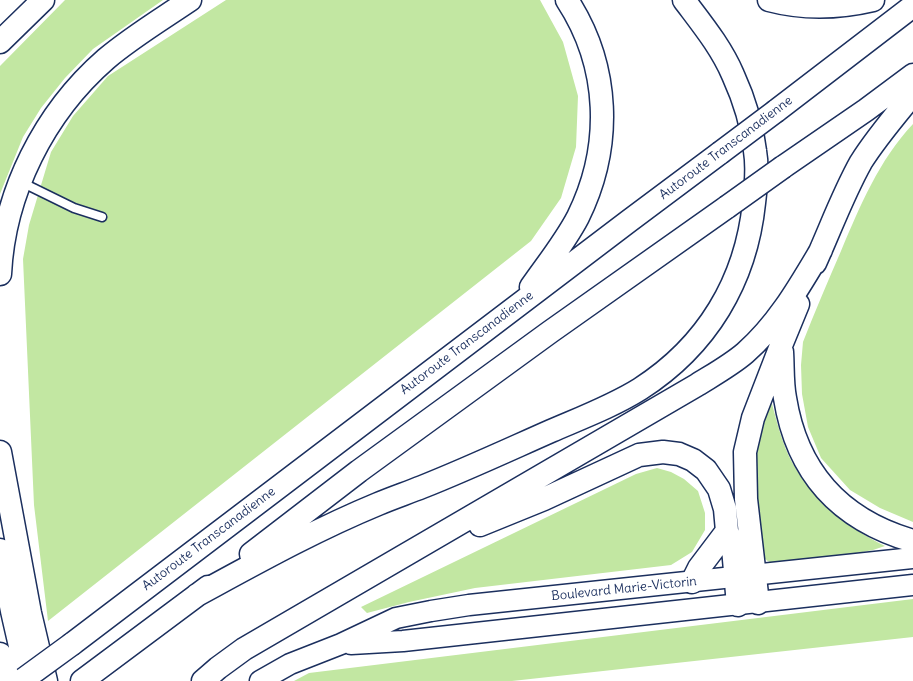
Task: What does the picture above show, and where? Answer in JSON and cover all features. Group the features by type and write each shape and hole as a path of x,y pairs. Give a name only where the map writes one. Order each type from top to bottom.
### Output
{"highway":[{"path":"0,42 43,0"},
{"path":"0,274 3,243 20,182 28,163 44,134 65,102 87,77 107,58 135,36 190,0"},
{"path":"520,303 577,218 591,187 599,157 602,104 595,59 583,28 567,0"},
{"path":"197,595 281,550 376,505 423,487 614,403 640,389 666,370 688,350 707,329 720,310 732,288 748,242 752,224 755,194 756,153 746,108 733,76 719,48 684,0"},
{"path":"769,0 792,5 822,6 873,0"},
{"name":"Autoroute Transcanadienne","path":"22,681 913,6"},
{"path":"88,677 371,462 550,332 782,167 866,110 913,75"},
{"path":"748,604 745,577 746,499 744,452 754,418 782,343 821,250 861,162 913,94"},
{"path":"203,681 244,649 414,551 732,363 767,332 794,297 821,250"},
{"path":"782,343 784,396 787,412 796,444 812,473 834,498 859,517 884,531 913,541"},
{"path":"0,452 30,613 46,681"},
{"path":"414,551 544,499 632,458 648,453 670,452 687,457 706,470 719,489 727,531 745,577"},
{"path":"692,582 699,568 727,531"},
{"path":"0,550 28,681"},
{"path":"0,654 6,681"}],"street":[{"name":"Boulevard Marie-Victorin","path":"260,681 300,659 341,644 396,618 431,611 476,604 745,577 913,558"},
{"name":"Boulevard Marie-Victorin","path":"341,644 403,641 913,585"}],"lane":[{"path":"20,182 74,208 102,217"}],"green space":[{"path":"65,0 163,0 93,49 65,78 41,108 23,137 0,194 0,66"},
{"path":"226,0 540,0 563,42 578,96 576,147 561,198 531,241 48,621 34,505 23,259 29,225 51,152 73,116 108,76"},
{"path":"913,124 913,522 880,508 850,490 821,458 808,427 802,394 801,365 803,342 855,217 880,168 901,138"},
{"path":"771,400 780,433 789,456 801,477 811,490 845,522 871,539 885,546 873,550 841,556 772,563 764,557 759,548 755,449"},
{"path":"657,468 671,472 684,479 698,491 705,513 705,530 692,552 671,565 475,588 409,602 367,613 361,607 636,474"},
{"path":"913,599 913,637 512,681 294,681 309,673"}]}
